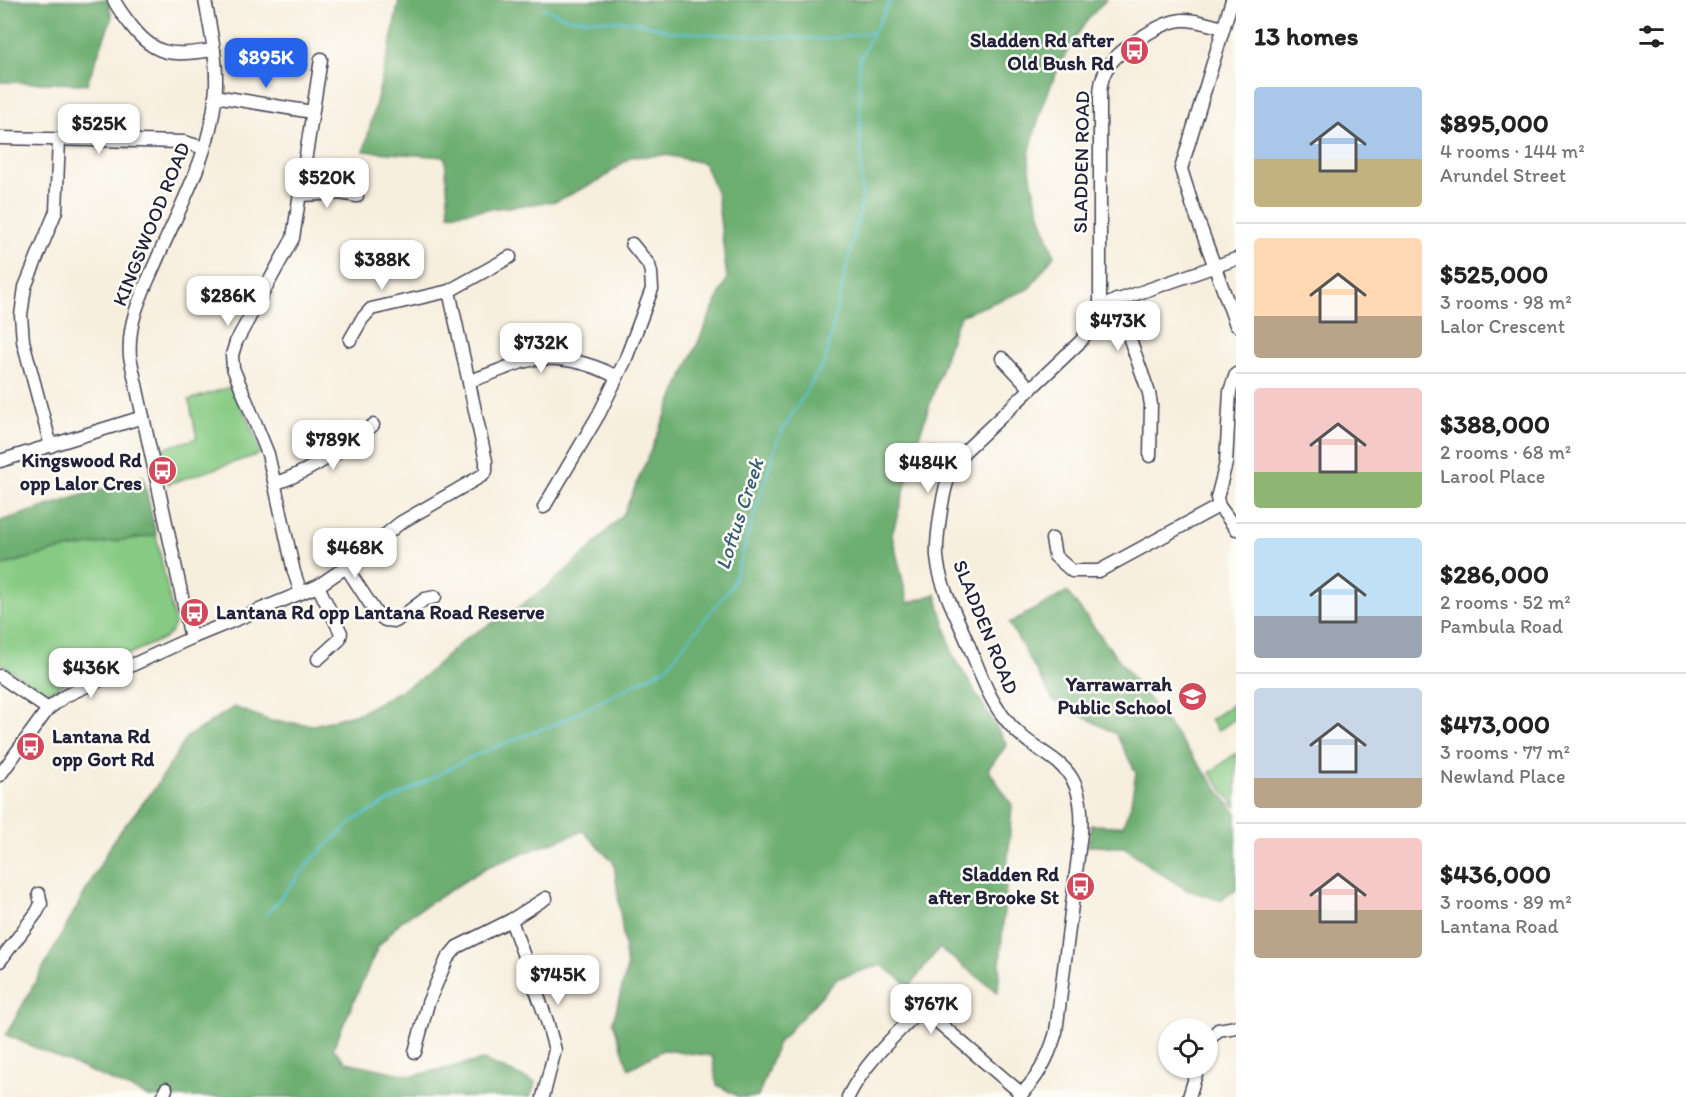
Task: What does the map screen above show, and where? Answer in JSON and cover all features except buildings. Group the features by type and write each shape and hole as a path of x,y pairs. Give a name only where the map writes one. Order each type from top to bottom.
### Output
{"street":[{"path":"114,0 141,39 158,50 180,54 214,50"},
{"name":"KINGSWOOD ROAD","path":"191,638 130,357 129,335 132,319 183,203 210,128 215,96 214,50 205,0"},
{"path":"1232,0 1181,169 1236,325"},
{"name":"SLADDEN ROAD","path":"1020,1095 1043,1066 1056,1032 1081,833 1081,801 1077,787 1058,761 1013,728 994,704 941,576 937,555 944,495 952,467 964,452 1087,335 1094,323 1100,303 1100,98 1101,82 1106,70 1124,49 1174,22 1198,21 1223,28"},
{"path":"301,593 294,572 264,441 233,368 232,355 236,342 294,238 321,58"},
{"path":"215,96 312,112"},
{"path":"0,138 184,142 204,148"},
{"path":"51,446 23,341 21,315 25,287 56,211 59,139"},
{"path":"301,195 340,193 357,196"},
{"path":"544,507 599,414 625,361 651,288 649,265 632,244"},
{"path":"350,340 362,319 371,309 449,291 510,257"},
{"path":"1100,303 1107,303 1236,259"},
{"path":"0,775 48,709 65,696 191,638 318,586 346,567 400,523 479,479 486,471 486,462 449,291"},
{"path":"1116,300 1149,393 1151,405 1150,456"},
{"path":"1002,358 1031,389"},
{"path":"469,381 524,362 549,359 561,359 602,369 617,377"},
{"path":"1236,374 1230,391 1226,463 1217,498 1219,506 1236,529"},
{"path":"0,461 143,417"},
{"path":"274,483 295,475 348,445 373,425"},
{"path":"1052,539 1055,556 1072,571 1099,571 1219,506"},
{"path":"346,567 376,613 385,620 396,621 425,599 435,597"},
{"path":"318,586 340,628 341,636 318,658"},
{"path":"0,676 48,709"},
{"path":"0,961 37,912 41,904 39,894"},
{"path":"415,1052 428,1003 447,959 457,947 511,920 546,898"},
{"path":"511,920 555,1050 543,1097"},
{"path":"848,1097 854,1083 901,1028 914,1016 920,1014 932,1017 1020,1095"},
{"path":"1218,1030 1236,1027"},
{"path":"1189,1097 1195,1078"}],"green space":[{"path":"0,0 108,0 112,17 87,84 0,82"},
{"path":"399,0 1106,0 1082,28 1062,61 1047,96 1030,152 1030,171 1035,195 1054,255 1029,289 962,315 956,324 919,437 892,535 908,603 936,594 953,655 1007,745 988,769 1012,805 998,992 939,948 910,986 881,965 838,978 778,1043 758,1097 739,1097 717,1085 712,1056 663,1050 629,1069 613,1022 627,968 614,863 583,831 487,867 401,921 378,947 333,1048 346,1062 412,1076 483,1060 536,1083 530,1097 149,1097 6,1035 115,838 155,788 187,737 234,707 271,721 314,725 362,712 422,678 466,638 510,613 548,586 589,550 624,513 727,278 717,194 704,163 666,155 631,157 602,179 557,201 449,214 445,157 364,151"},
{"path":"233,386 256,438 260,454 168,484 161,449 197,438 189,400"},
{"path":"143,476 156,535 59,550 0,566 0,521"},
{"path":"156,535 175,624 165,638 68,681 45,694 0,663 0,566 59,550"},
{"path":"1067,592 1236,813 1236,890 1220,900 1187,890 1124,847 1088,846 1091,825 1122,826 1130,808 1136,773 1116,734 1053,700 1009,623"},
{"path":"1233,704 1236,708 1236,718 1218,731 1210,720"},
{"path":"1236,753 1236,807 1210,773"}],"waterway":[{"name":"Loftus Creek","path":"265,917 311,860 356,819 473,756 562,721 666,668 732,585 779,436 825,361 862,202 859,60 891,0"},
{"path":"543,8 567,18 637,22 673,32 825,39 874,32"}],"place":[{"name":"Sladden Rd after Old Bush Rd","path":"1135,51"},
{"name":"Kingswood Rd opp Lalor Cres","path":"163,471"},
{"name":"Lantana Rd opp Lantana Road Reserve","path":"195,612"},
{"name":"Yarrawarrah Public School","path":"1193,696"},
{"name":"Lantana Rd opp Gort Rd","path":"31,747"},
{"name":"Sladden Rd after Brooke St","path":"1080,886"}]}
